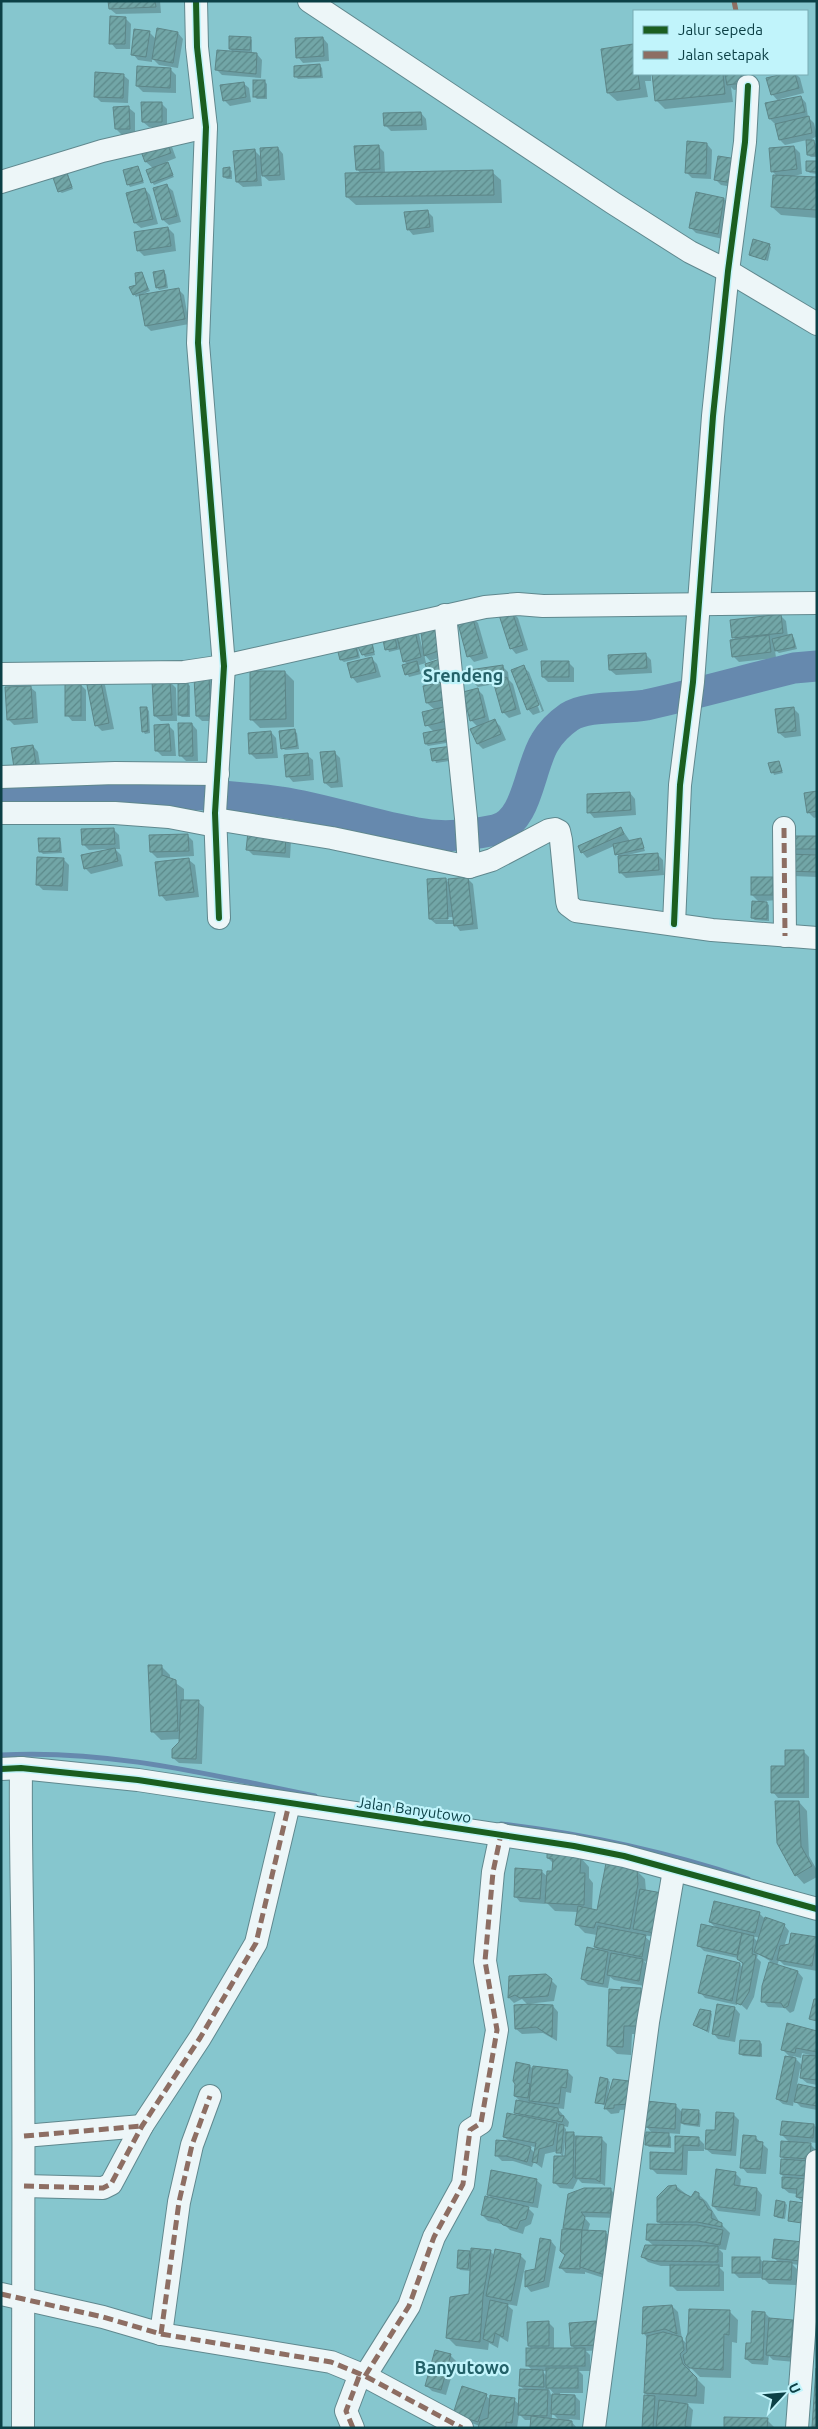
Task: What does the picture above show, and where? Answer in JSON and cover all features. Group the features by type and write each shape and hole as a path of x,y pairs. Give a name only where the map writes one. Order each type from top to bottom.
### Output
{"street":[{"path":"196,1 197,47 206,127 198,343 224,666 215,819 219,918"},
{"path":"309,1 605,198 690,252 728,271 817,324"},
{"path":"674,924 680,785 692,682 728,271 745,142 748,86"},
{"path":"1,182 102,151 206,127"},
{"path":"1,674 184,672 224,666 485,607 518,604 543,606 817,603"},
{"path":"445,616 469,861"},
{"path":"1,777 115,773 218,780"},
{"path":"1,813 115,814 215,819 469,861 492,860 549,830 555,829 559,831 561,840 567,901 571,908 712,930 817,938"},
{"path":"784,828 785,936"},
{"path":"11,1768 20,1854 23,1974 24,2186 17,2300 23,2428"},
{"name":"Jalan Banyutowo","path":"11,1768 146,1781 289,1804 501,1834 616,1854 817,1909"},
{"path":"24,2186 107,2187 111,2184 142,2126 200,2038 256,1943 289,1804"},
{"path":"353,2428 346,2411 360,2378 409,2306 434,2238 463,2184 470,2130 482,2123 497,2030 485,1961 492,1872 501,1834"},
{"path":"594,2428 648,2022 674,1870"},
{"path":"161,2334 179,2202 192,2145 210,2096"},
{"path":"24,2136 142,2126"},
{"path":"797,2428 817,2161"},
{"path":"17,2300 103,2316 161,2334 330,2362 462,2428"}],"building":[{"path":"108,1 155,1 156,7 109,9"},
{"path":"110,16 126,17 125,44 109,44"},
{"path":"157,28 178,32 173,63 152,59"},
{"path":"134,29 150,31 146,57 131,55"},
{"path":"229,36 251,37 250,50 229,49"},
{"path":"323,37 324,56 296,58 295,38"},
{"path":"633,44 633,75 638,75 640,89 607,93 601,49"},
{"path":"217,50 257,53 256,74 215,70"},
{"path":"320,64 321,76 294,77 294,66"},
{"path":"137,66 171,68 170,88 136,86"},
{"path":"95,72 124,74 123,98 94,97"},
{"path":"652,75 723,75 725,94 655,101"},
{"path":"725,75 741,75 742,83 727,85"},
{"path":"779,75 795,75 799,88 771,95 766,78"},
{"path":"253,80 265,80 265,97 253,97"},
{"path":"244,82 246,97 223,101 220,85"},
{"path":"801,96 805,112 769,119 765,103"},
{"path":"141,102 162,102 162,122 142,122"},
{"path":"129,106 130,129 115,129 113,107"},
{"path":"421,112 422,125 384,126 383,113"},
{"path":"809,116 812,133 779,140 775,124"},
{"path":"166,140 171,153 145,162 140,149"},
{"path":"806,140 814,140 816,155 807,155"},
{"path":"687,141 707,143 706,174 685,173"},
{"path":"379,145 380,169 356,170 354,146"},
{"path":"794,146 797,169 771,172 769,148"},
{"path":"278,147 280,175 262,176 260,148"},
{"path":"255,149 257,181 236,182 233,151"},
{"path":"718,156 737,159 733,183 714,180"},
{"path":"806,161 817,161 817,172 806,171"},
{"path":"168,162 173,175 151,183 146,170"},
{"path":"138,166 143,181 127,185 123,170"},
{"path":"230,167 230,177 223,177 223,168"},
{"path":"65,168 72,187 58,192 51,172"},
{"path":"493,170 494,195 346,197 345,173"},
{"path":"773,175 817,177 817,210 771,207"},
{"path":"167,184 177,216 162,220 153,188"},
{"path":"145,188 153,219 134,223 126,193"},
{"path":"696,192 724,198 718,234 689,228"},
{"path":"428,210 430,227 407,230 404,212"},
{"path":"168,227 171,246 137,251 134,232"},
{"path":"753,239 770,244 765,260 749,255"},
{"path":"164,270 166,286 156,288 153,272"},
{"path":"142,272 148,289 133,295 129,287 136,285 135,273"},
{"path":"179,288 185,319 145,326 139,295"},
{"path":"512,611 523,645 510,649 499,615"},
{"path":"781,614 783,633 732,638 730,620"},
{"path":"472,616 483,653 467,657 457,620"},
{"path":"414,627 421,657 403,662 396,632"},
{"path":"434,628 441,650 424,656 421,632"},
{"path":"394,632 397,648 385,650 382,635"},
{"path":"792,634 795,647 775,651 772,639"},
{"path":"769,635 771,652 732,657 730,640"},
{"path":"370,636 374,652 362,655 354,639"},
{"path":"354,639 358,656 340,660 336,644"},
{"path":"646,653 647,668 609,670 608,655"},
{"path":"372,657 376,672 351,678 347,663"},
{"path":"443,658 447,667 429,674 425,664"},
{"path":"417,661 419,671 405,675 402,665"},
{"path":"541,661 569,661 569,677 542,677"},
{"path":"503,665 504,677 471,682 469,670"},
{"path":"524,665 539,705 527,710 511,670"},
{"path":"250,671 285,671 286,719 250,720"},
{"path":"194,677 209,677 211,716 196,716"},
{"path":"507,677 516,709 502,713 493,681"},
{"path":"100,678 109,723 95,726 86,680"},
{"path":"152,681 170,681 172,715 154,716"},
{"path":"446,681 449,699 426,703 423,686"},
{"path":"178,682 188,682 188,715 178,715"},
{"path":"65,683 81,683 81,716 65,716"},
{"path":"31,686 33,718 7,720 5,687"},
{"path":"478,688 485,717 470,721 463,692"},
{"path":"448,706 451,720 425,726 422,712"},
{"path":"140,707 147,707 148,731 142,732"},
{"path":"794,707 796,731 778,733 775,709"},
{"path":"495,719 501,734 477,744 470,729"},
{"path":"178,723 192,723 193,756 179,756"},
{"path":"169,724 171,751 155,751 154,725"},
{"path":"449,728 451,740 425,744 423,733"},
{"path":"295,729 297,746 281,749 279,731"},
{"path":"271,731 273,753 249,754 248,733"},
{"path":"33,745 37,771 15,774 11,748"},
{"path":"452,746 454,758 432,761 430,749"},
{"path":"335,751 338,782 324,783 320,752"},
{"path":"308,753 310,775 286,777 284,755"},
{"path":"779,761 782,771 771,773 768,763"},
{"path":"817,791 817,811 807,813 804,793"},
{"path":"630,792 631,810 587,813 587,794"},
{"path":"621,827 624,834 581,853 578,846"},
{"path":"114,828 115,844 82,845 81,829"},
{"path":"248,832 286,834 285,853 246,850"},
{"path":"188,834 189,851 150,852 149,835"},
{"path":"788,836 817,836 817,849 788,849"},
{"path":"38,838 60,838 60,851 39,852"},
{"path":"641,838 644,848 615,855 613,844"},
{"path":"115,848 118,861 84,869 81,855"},
{"path":"658,853 659,870 619,873 618,856"},
{"path":"787,854 817,855 817,872 786,871"},
{"path":"37,857 64,858 62,886 36,885"},
{"path":"189,858 194,892 159,896 155,862"},
{"path":"468,877 473,924 454,926 448,879"},
{"path":"751,877 773,877 773,895 751,895"},
{"path":"446,878 448,919 429,919 427,879"},
{"path":"752,901 767,902 767,919 751,918"},
{"path":"148,1665 162,1665 162,1675 176,1680 178,1731 151,1732"},
{"path":"181,1700 199,1700 196,1759 172,1758 172,1749 179,1742"},
{"path":"785,1750 804,1750 804,1793 771,1793 771,1766 785,1766"},
{"path":"775,1801 799,1801 801,1846 812,1866 795,1876 777,1843"},
{"path":"547,1854 581,1857 580,1873 585,1873 584,1905 545,1903 547,1871 552,1871 553,1859 547,1858"},
{"path":"606,1863 637,1869 638,1884 630,1929 596,1922 594,1928 575,1925 578,1906 597,1910"},
{"path":"515,1868 542,1870 540,1899 514,1897"},
{"path":"640,1889 662,1893 655,1933 633,1929"},
{"path":"714,1901 760,1912 755,1933 709,1922"},
{"path":"765,1917 785,1924 772,1960 754,1952"},
{"path":"701,1924 742,1933 737,1955 697,1946"},
{"path":"598,1926 646,1935 642,1957 594,1947"},
{"path":"742,1933 754,1936 752,1954 756,1955 749,1992 741,2005 736,2003 743,1963 737,1959"},
{"path":"791,1933 817,1937 812,1966 777,1960 780,1946 789,1944"},
{"path":"587,1947 608,1952 603,1984 581,1979"},
{"path":"611,1953 643,1959 639,1981 607,1975"},
{"path":"707,1955 740,1963 732,2001 698,1993"},
{"path":"769,1962 798,1971 788,2006 784,2008 781,2003 761,2002 762,1986"},
{"path":"546,1974 552,1979 548,1996 520,1998 515,1995 508,1998 509,1976"},
{"path":"621,1987 641,1988 640,2026 624,2026 623,2047 607,2046 609,1989 621,1990"},
{"path":"814,1999 817,1999 817,2021 809,2019"},
{"path":"717,2004 735,2007 729,2037 712,2034"},
{"path":"514,2005 553,2005 552,2037 536,2027 515,2029"},
{"path":"700,2009 711,2011 707,2031 693,2025"},
{"path":"787,2023 817,2031 817,2052 796,2048 795,2053 781,2050"},
{"path":"740,2040 760,2041 760,2056 739,2054"},
{"path":"803,2055 817,2056 817,2080 800,2078"},
{"path":"785,2056 796,2058 787,2102 776,2099"},
{"path":"516,2062 530,2065 527,2083 530,2084 528,2098 514,2096 515,2084 513,2081"},
{"path":"533,2066 568,2070 566,2088 561,2087 559,2104 529,2101"},
{"path":"600,2077 608,2079 604,2104 595,2103"},
{"path":"613,2079 629,2081 630,2104 614,2105 614,2108 604,2109"},
{"path":"798,2084 817,2088 817,2106 794,2102"},
{"path":"516,2100 558,2108 559,2115 564,2116 562,2122 514,2113"},
{"path":"646,2101 676,2104 675,2129 644,2127"},
{"path":"682,2109 699,2110 698,2125 681,2123"},
{"path":"716,2112 734,2113 731,2151 705,2149 706,2130 715,2130"},
{"path":"507,2113 557,2123 553,2145 539,2149 537,2163 532,2162 536,2143 503,2137"},
{"path":"782,2121 814,2124 813,2138 780,2135"},
{"path":"559,2124 564,2125 561,2153 556,2153"},
{"path":"566,2132 574,2132 573,2177 567,2184 553,2183 554,2156 565,2156"},
{"path":"646,2132 669,2133 669,2146 645,2145"},
{"path":"743,2135 756,2136 756,2141 763,2142 760,2169 740,2168"},
{"path":"576,2136 602,2137 600,2182 595,2179 575,2178"},
{"path":"675,2136 699,2137 699,2146 683,2145 682,2170 650,2169 650,2152 675,2153"},
{"path":"496,2140 509,2141 531,2147 527,2162 506,2156 495,2156"},
{"path":"781,2141 811,2143 810,2159 780,2157"},
{"path":"781,2159 809,2161 808,2176 780,2174"},
{"path":"716,2169 736,2172 734,2185 757,2188 755,2211 712,2206"},
{"path":"491,2170 537,2179 533,2203 487,2195"},
{"path":"782,2177 808,2179 806,2198 796,2197 797,2189 782,2188"},
{"path":"676,2185 677,2190 691,2197 695,2191 699,2193 699,2199 703,2200 708,2209 712,2211 711,2218 722,2223 722,2227 697,2222 657,2222 657,2197 668,2186"},
{"path":"584,2188 611,2188 611,2213 581,2212 585,2217 582,2230 563,2228 568,2194"},
{"path":"485,2196 529,2207 526,2219 520,2221 517,2229 503,2225 498,2219 481,2215"},
{"path":"776,2200 785,2202 783,2218 774,2216"},
{"path":"790,2201 804,2203 802,2223 788,2221"},
{"path":"647,2224 697,2225 723,2230 720,2245 698,2241 646,2240"},
{"path":"562,2229 582,2230 580,2269 559,2268 565,2255 560,2251"},
{"path":"582,2230 606,2231 605,2275 580,2267"},
{"path":"540,2238 551,2240 544,2281 525,2287 525,2271 535,2269"},
{"path":"774,2239 803,2242 801,2261 772,2258"},
{"path":"645,2245 718,2246 718,2262 654,2261 641,2257"},
{"path":"471,2248 491,2250 483,2296 480,2342 446,2338 450,2297 469,2294"},
{"path":"495,2249 521,2254 511,2301 486,2296"},
{"path":"458,2250 470,2251 468,2269 457,2268"},
{"path":"732,2257 760,2257 760,2273 732,2273"},
{"path":"763,2261 792,2262 791,2280 762,2279"},
{"path":"670,2265 719,2265 719,2286 670,2286"},
{"path":"490,2300 508,2304 503,2337 495,2333 493,2343 483,2339"},
{"path":"672,2305 677,2334 665,2329 642,2334 643,2307"},
{"path":"689,2309 730,2310 729,2335 724,2334 723,2370 690,2368 685,2364 683,2355 687,2352 686,2338"},
{"path":"752,2311 765,2312 763,2360 745,2359 746,2343 751,2343"},
{"path":"769,2318 793,2320 790,2357 766,2355"},
{"path":"549,2321 549,2346 528,2346 527,2322"},
{"path":"596,2321 598,2345 571,2346 569,2323"},
{"path":"663,2332 682,2337 684,2350 680,2354 683,2364 697,2378 696,2396 644,2393 647,2336"},
{"path":"526,2348 585,2348 585,2366 526,2366"},
{"path":"435,2350 451,2354 441,2390 425,2386"},
{"path":"546,2368 578,2368 578,2388 546,2388"},
{"path":"816,2368 817,2427 812,2427"},
{"path":"520,2369 543,2370 544,2387 519,2386"},
{"path":"462,2386 487,2394 478,2422 453,2414"},
{"path":"519,2389 548,2390 547,2416 518,2415"},
{"path":"552,2394 575,2395 575,2415 551,2414"},
{"path":"490,2395 515,2398 512,2423 506,2422 506,2428 478,2428 480,2421 488,2418"},
{"path":"644,2395 655,2396 653,2428 642,2428"},
{"path":"659,2400 688,2404 685,2426 690,2428 656,2428"},
{"path":"531,2416 572,2421 572,2428 530,2428"},
{"path":"724,2417 768,2418 767,2428 724,2428"}],"waterway":[{"path":"1,795 106,792 211,795 298,805 427,835 486,832 506,825 514,817 521,806 545,742 559,725 569,717 595,709 646,705 794,668 817,666"},
{"path":"1,1755 81,1756 159,1765 315,1796"},
{"path":"501,1824 564,1833 626,1845 687,1860 748,1879"}],"marked path":[{"path":"734,1 736,10"},
{"path":"784,828 785,936"},
{"path":"24,2186 103,2188 111,2184 142,2126 200,2038 256,1943 289,1804"},
{"path":"365,2376 409,2306 434,2237 463,2184 470,2130 481,2123 497,2030 485,1961 493,1872 501,1834"},
{"path":"161,2334 179,2202 192,2145 210,2096"},
{"path":"24,2136 142,2126"},
{"path":"1,2294 103,2317 161,2334 331,2362 365,2376 462,2428"},
{"path":"353,2428 346,2411 360,2374"}],"cycle path":[{"path":"196,1 197,47 206,127 198,343 224,666 215,813 219,918"},
{"path":"674,924 680,785 693,682 713,416 728,271 745,142 748,86"},
{"path":"1,1769 21,1768 138,1780 574,1846 624,1856 817,1909"}],"district":[{"name":"Srendeng","path":"463,676"},
{"name":"Banyutowo","path":"462,2368"}]}
